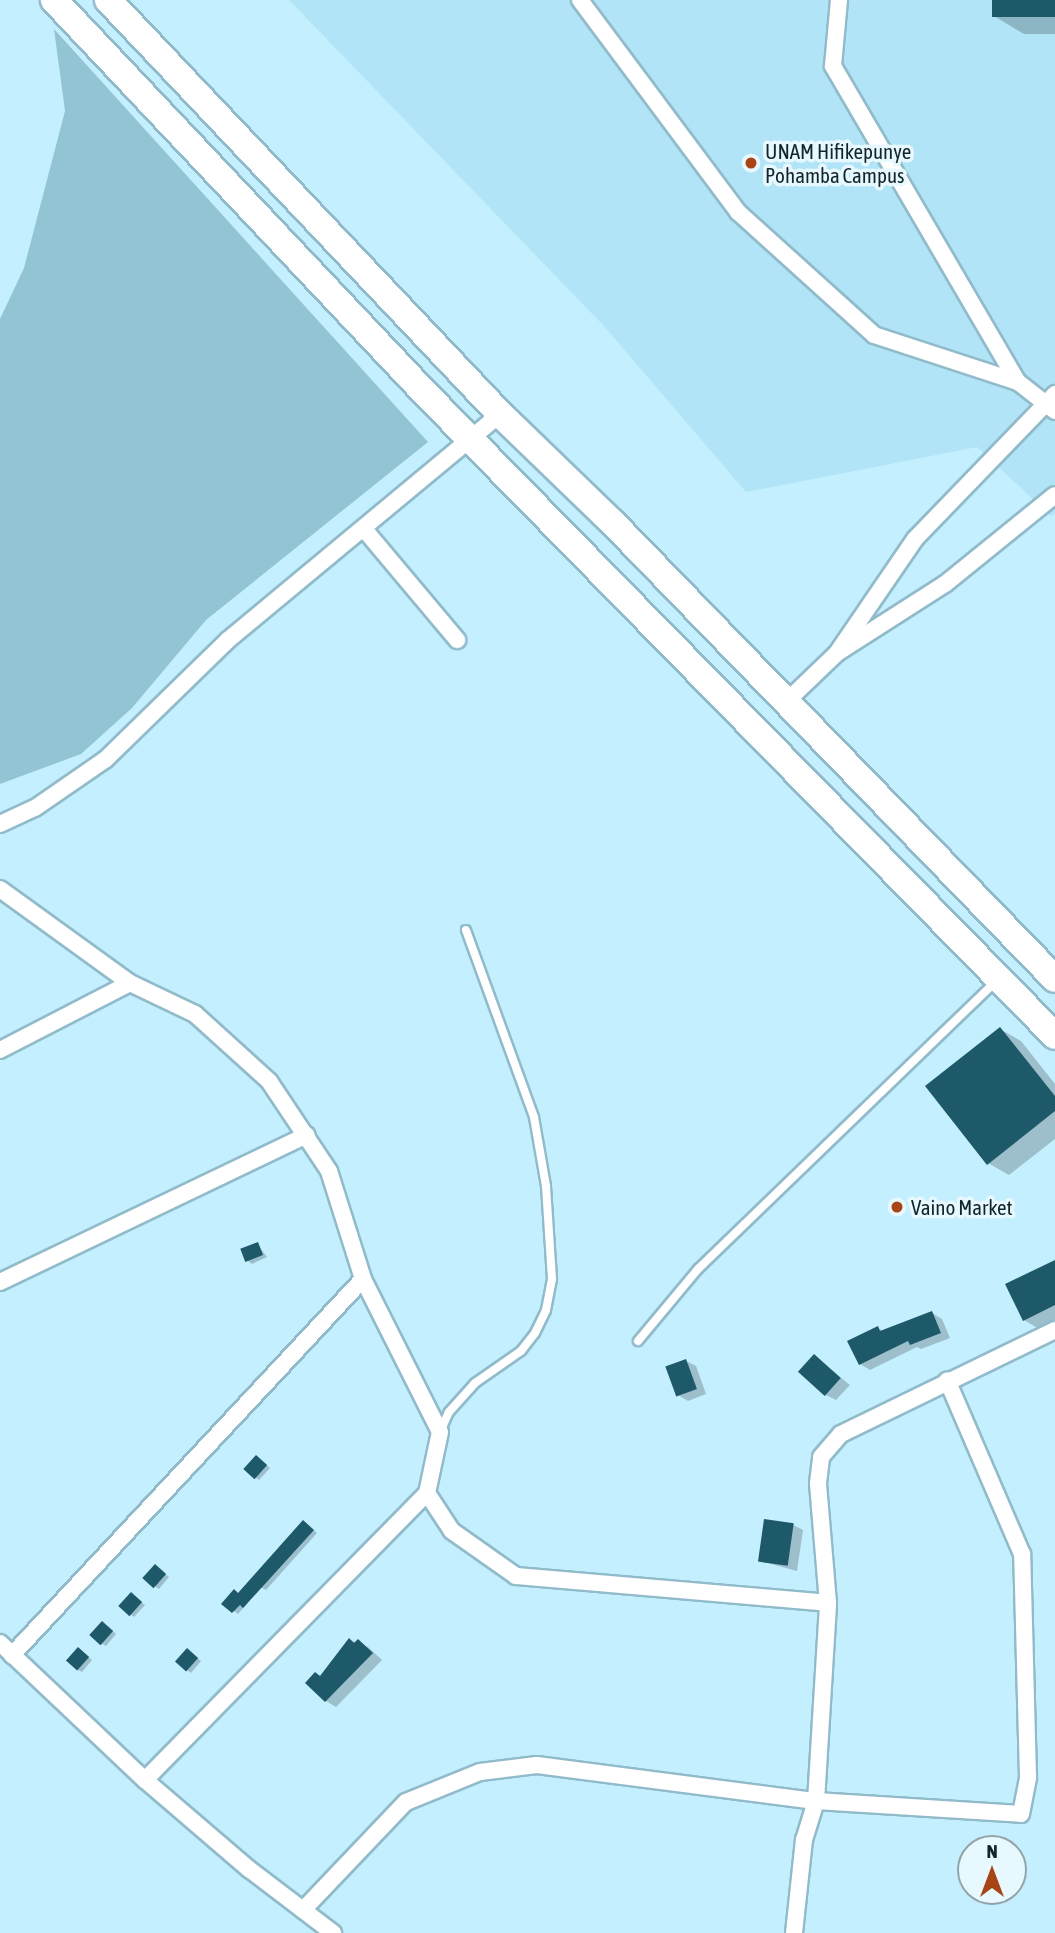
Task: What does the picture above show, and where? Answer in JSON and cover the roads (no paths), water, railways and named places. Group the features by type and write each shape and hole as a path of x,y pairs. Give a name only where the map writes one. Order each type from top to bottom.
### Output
{"main road":[{"path":"54,0 473,440 1055,1036"},
{"path":"108,0 500,414 787,701 1055,979"},
{"path":"755,729 787,701"}],"street":[{"path":"580,0 738,212 874,335 1018,382 1051,402 915,539 837,653"},
{"path":"839,0 834,66 1018,382"},
{"path":"0,824 35,808 106,759 228,640 473,440 500,414"},
{"path":"787,701 837,653 945,584 1055,495"},
{"path":"364,529 457,640"},
{"path":"0,890 130,983 195,1014 269,1081 329,1171 363,1279 440,1432 426,1493 145,1780"},
{"path":"0,1050 130,983"},
{"path":"0,1282 307,1135"},
{"path":"12,1655 363,1279"},
{"path":"794,1933 804,1840 816,1801 828,1603 818,1483 821,1457 841,1434 947,1380 1055,1330"},
{"path":"303,1910 405,1802 480,1772 537,1765 816,1801 1021,1814 1028,1777 1021,1554 947,1380"},
{"path":"426,1493 452,1531 516,1576 828,1603"},
{"path":"0,1643 145,1780 333,1933"}],"lane":[{"path":"440,1432 449,1412 475,1383 521,1350 535,1334 546,1310 552,1279 546,1185 534,1118 466,930"},
{"path":"638,1341 698,1269 999,978"}],"place":[{"name":"UNAM Hifikepunye Pohamba Campus","path":"751,163"},
{"name":"Vaino Market","path":"897,1207"}]}
